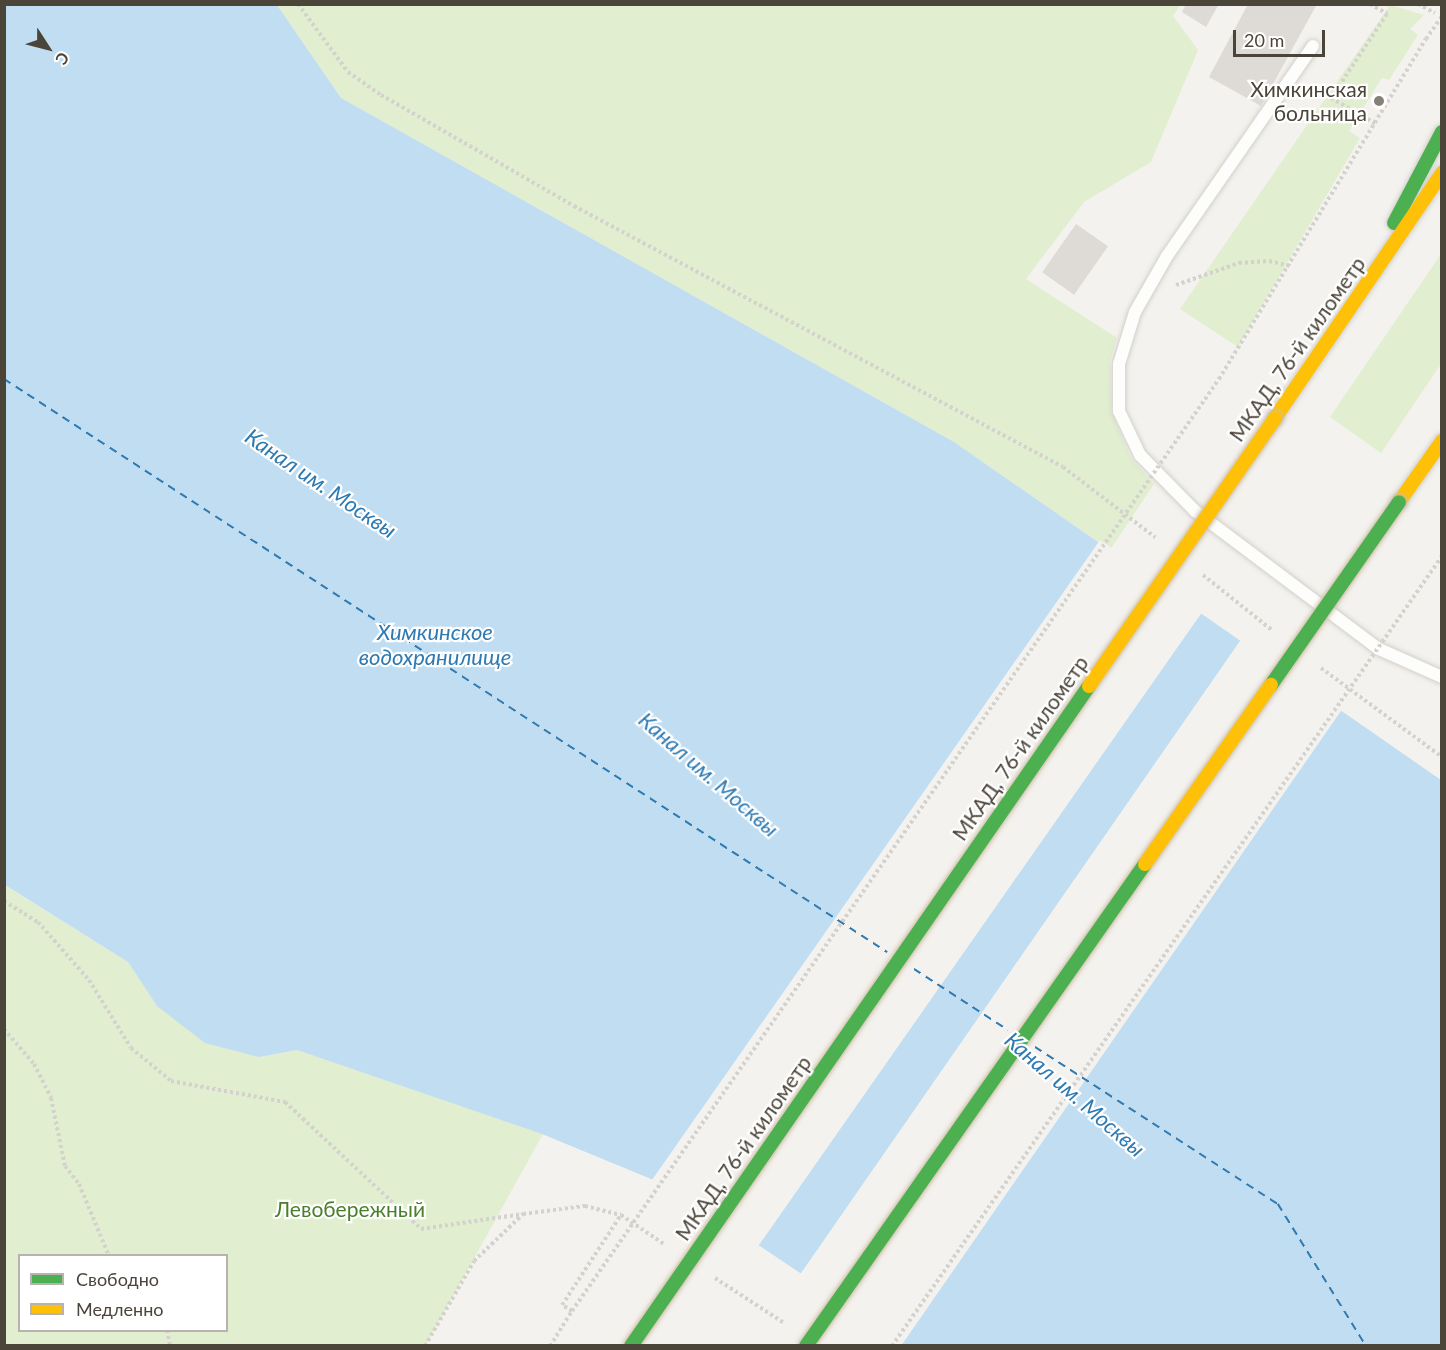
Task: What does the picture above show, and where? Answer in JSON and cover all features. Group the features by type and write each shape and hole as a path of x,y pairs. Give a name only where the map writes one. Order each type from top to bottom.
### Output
{"main road":[{"path":"1347,316 1442,132"},
{"name":"МКАД, 76-й километр","path":"632,1346 1347,316 1442,174"},
{"path":"806,1346 1442,441"}],"lane":[{"path":"1313,46 1135,312 1119,364 1119,411 1140,454 1196,511 1379,649 1442,677"}],"path":[{"path":"298,4 348,72 381,95 574,206 1063,467 1163,544"},
{"path":"1370,4 1387,14 1330,98 1376,124"},
{"path":"1418,4 1435,13"},
{"path":"550,1346 572,1311 1219,379 1442,16"},
{"path":"1146,293 1239,263 1269,261 1290,266"},
{"path":"892,1346 1442,556"},
{"path":"1200,573 1275,632"},
{"path":"1312,661 1442,758"},
{"path":"5,902 38,922 89,980 131,1048 171,1081 285,1102 421,1229 585,1206 621,1215 670,1248"},
{"path":"4,1029 34,1064 51,1098 65,1166 79,1184 108,1254"},
{"path":"425,1346 474,1261 523,1214"},
{"path":"572,1311 562,1305 621,1215"},
{"path":"709,1274 787,1326"}],"green space":[{"path":"277,5 1180,5 1173,16 1198,50 1151,162 1084,202 1026,279 1117,338 1110,361 1111,411 1131,458 1154,484 1110,550 954,442 341,98"},
{"path":"1390,5 1424,15 1410,29 1418,35 1389,80 1382,78 1349,131 1360,138 1238,347 1180,309"},
{"path":"1441,254 1441,364 1381,453 1330,417"},
{"name":"Левобережный","path":"4,885 128,962 157,1006 259,1057 297,1050 543,1134 426,1345 5,1345"}],"water":[{"name":"Химкинское водохранилище","path":"4,5 277,5 341,98 954,442 1441,780 1441,1345 900,1345 842,1301 673,1188 542,1134 297,1050 259,1057 205,1043 157,1006 128,962 5,885"}],"pier":[{"path":"1100,540 1202,612 753,1253 651,1181"},
{"path":"1242,638 1343,708 901,1346 895,1346 799,1276"}],"building":[{"path":"1186,4 1219,4 1206,27 1182,12"},
{"path":"1248,4 1317,4 1261,106 1209,77"},
{"path":"1076,224 1108,246 1074,295 1042,272"}],"ferry route":[{"path":"4,379 887,952"},
{"path":"914,969 1008,1030"},
{"path":"1035,1047 1278,1204 1366,1346"}],"traffic: fast":[{"path":"1394,223 1442,132"},
{"path":"1271,685 1399,502"},
{"path":"631,1346 1089,686"},
{"path":"806,1346 1145,864"}],"traffic: slow":[{"path":"1275,418 1442,173"},
{"path":"1089,686 1275,418"},
{"path":"1399,502 1442,441"},
{"path":"1145,864 1271,685"}],"place":[{"name":"Химкинская больница","path":"1379,101"}],"water label":[{"name":"Канал им. Москвы","path":"321,483"},
{"name":"Канал им. Москвы","path":"709,774"},
{"name":"Канал им. Москвы","path":"1075,1094"}]}
